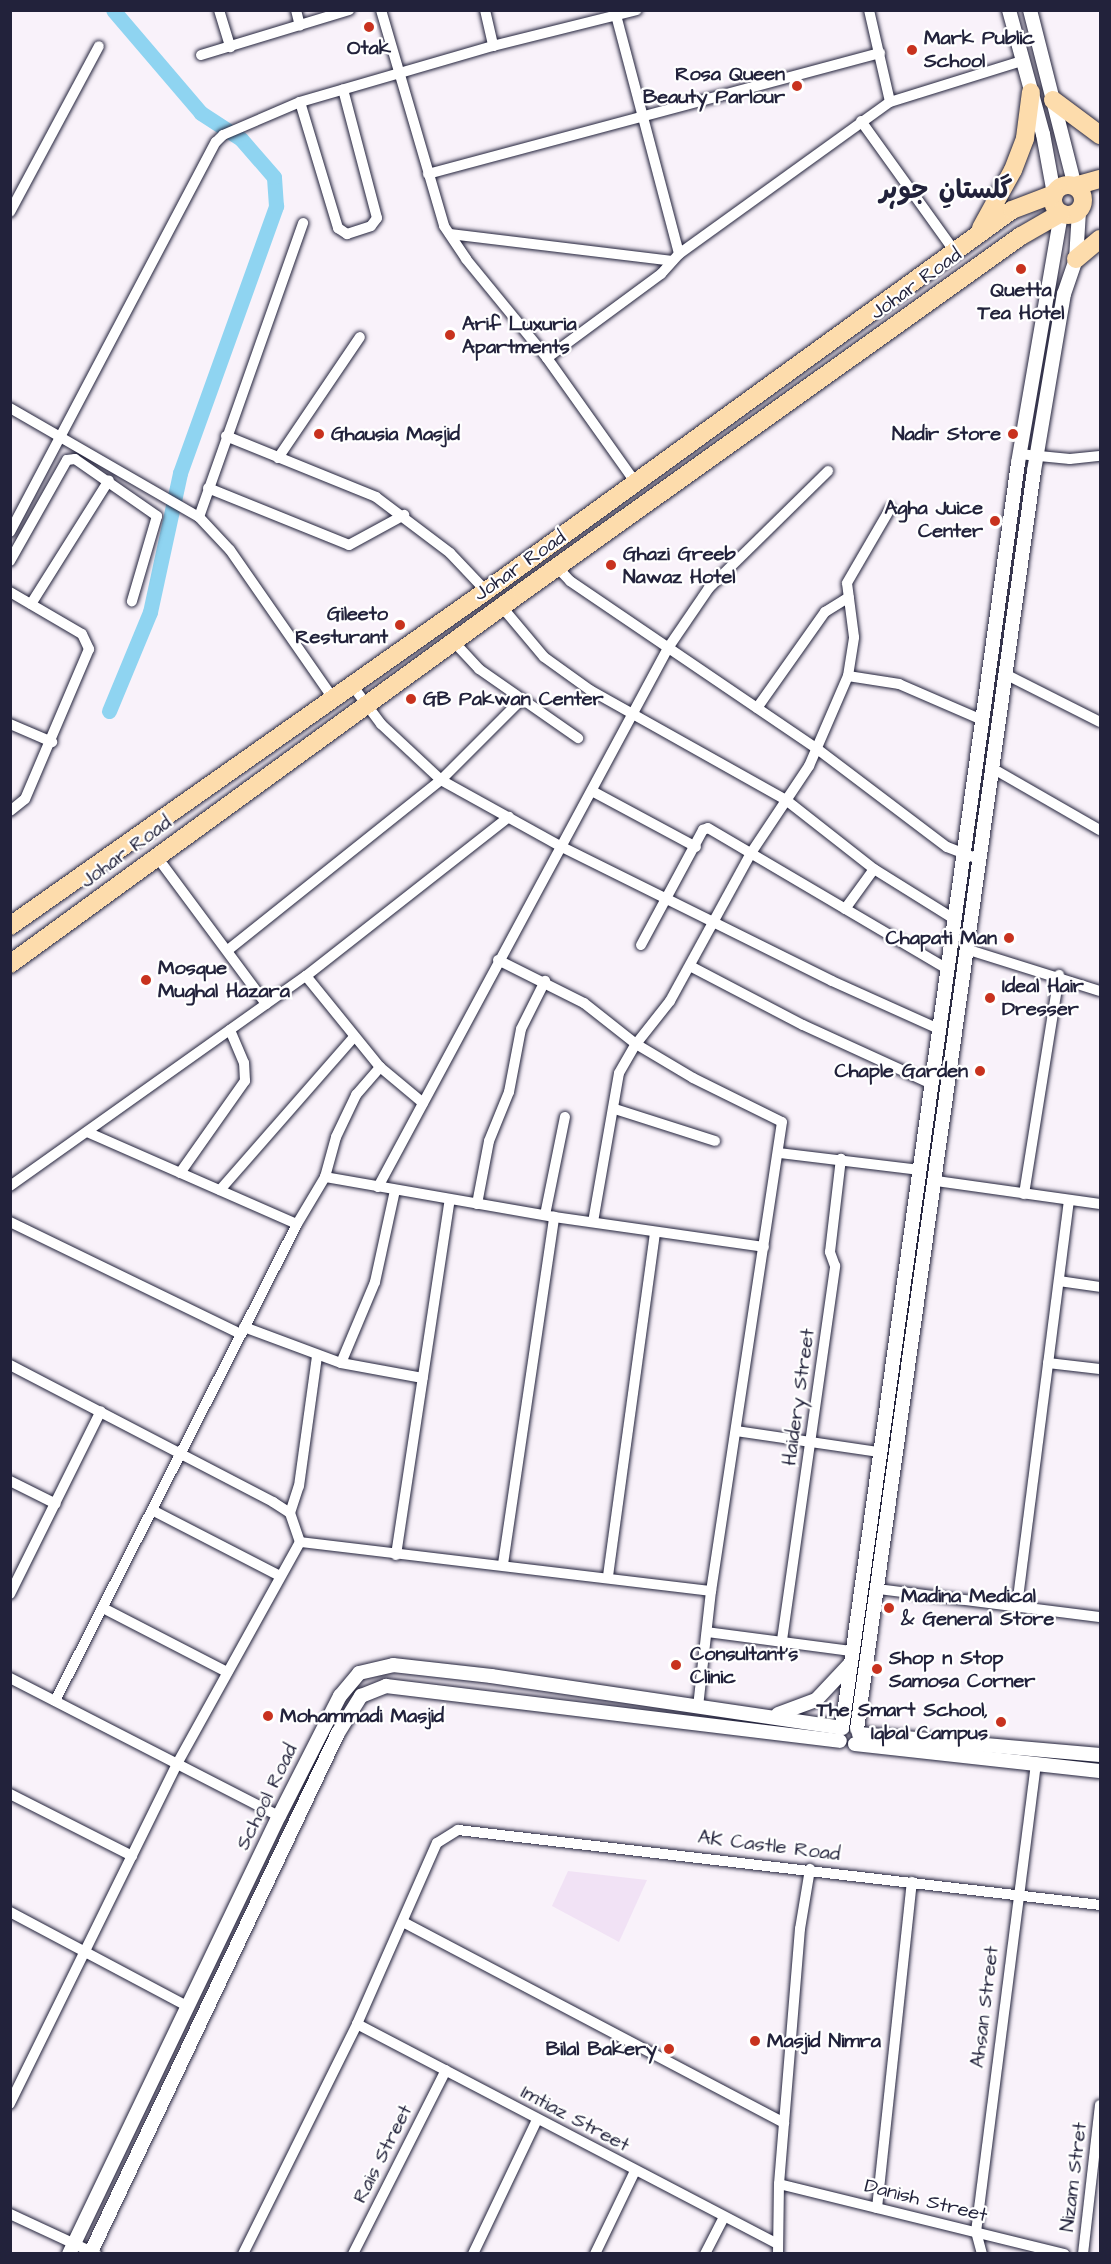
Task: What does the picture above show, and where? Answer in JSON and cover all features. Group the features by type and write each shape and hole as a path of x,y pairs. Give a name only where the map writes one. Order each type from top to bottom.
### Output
{"main road":[{"path":"975,237 1013,170 1025,138 1031,92"},
{"path":"1053,100 1101,135"},
{"path":"1075,186 1082,193 1074,210 1054,207 1054,194 1065,184 1075,186 1101,179"},
{"name":"Johar Road","path":"10,926 486,591 1012,210 1054,194"},
{"name":"Johar Road","path":"10,964 557,567 1021,236 1074,210 1101,203"},
{"path":"1076,259 1101,239"}],"street":[{"path":"219,10 230,47"},
{"path":"296,10 300,26"},
{"path":"201,56 349,10"},
{"path":"381,10 397,73 444,226 466,259 547,358 635,482"},
{"path":"485,10 493,46"},
{"path":"10,531 216,142 228,132 300,102 343,89 493,46 637,10"},
{"path":"869,10 890,102"},
{"path":"1009,10 1031,92 1054,194"},
{"path":"1030,10 1075,186"},
{"path":"615,15 676,258"},
{"path":"10,212 99,46"},
{"path":"428,174 880,53"},
{"path":"547,358 676,258 890,102 1022,61"},
{"path":"300,102 338,228 347,234 371,226 376,218 343,89"},
{"path":"861,122 955,252"},
{"path":"857,1736 1037,458 1064,294 1076,259 1074,210"},
{"path":"841,1734 1019,454 1074,210"},
{"path":"199,517 225,436 303,223"},
{"path":"450,234 676,258"},
{"path":"278,458 360,337"},
{"path":"10,408 61,435 163,499 199,517 230,550 333,698"},
{"path":"225,436 376,496 404,515 486,591"},
{"path":"1019,454 1037,458 1101,456"},
{"path":"10,561 67,460 75,459 153,512 158,522 132,601"},
{"path":"378,1186 668,648 709,588 828,471"},
{"path":"31,604 109,480"},
{"path":"208,488 349,545 404,515"},
{"path":"593,1222 615,1109 619,1073 636,1044 670,1001 751,852 786,800 816,748 848,676 854,637 847,583 890,509"},
{"path":"557,567 570,581 816,748 947,847 979,859"},
{"path":"10,592 82,634 89,649 52,742 25,799 10,811"},
{"path":"757,708 825,612 849,597"},
{"path":"502,607 544,657 590,690 634,712 786,800 874,869 954,919"},
{"path":"454,642 479,669 578,738"},
{"path":"1005,674 1101,722"},
{"path":"848,676 899,684 982,720"},
{"path":"352,685 381,724 441,780 562,847 715,920 832,981 939,1029"},
{"path":"228,950 441,780 521,700"},
{"path":"10,724 52,742"},
{"path":"992,768 1101,830"},
{"path":"592,791 696,847"},
{"path":"10,1186 306,976 509,817"},
{"path":"640,945 696,847 703,830 708,828 947,969"},
{"path":"157,857 266,1004"},
{"path":"845,909 874,869"},
{"path":"969,950 1059,975 1101,991"},
{"path":"498,960 545,981 584,1003 636,1044 693,1078 782,1122 711,1591 698,1707"},
{"path":"690,966 802,1025 932,1084"},
{"path":"1024,1194 1059,975"},
{"path":"306,976 380,1067 423,1103"},
{"path":"477,1204 489,1141 509,1092 521,1029 545,981"},
{"path":"180,1173 245,1081 244,1063 230,1030"},
{"path":"220,1190 354,1037"},
{"path":"55,1701 297,1224 325,1177 336,1137 356,1095 380,1067"},
{"path":"615,1109 715,1141"},
{"path":"503,1564 565,1118"},
{"path":"87,1132 297,1224"},
{"path":"779,1153 919,1170"},
{"name":"Haidery Street","path":"782,1640 835,1266 830,1252 841,1159"},
{"path":"325,1177 550,1216 764,1247"},
{"path":"936,1181 1101,1204"},
{"path":"341,1363 375,1281 395,1190"},
{"path":"396,1555 450,1200"},
{"path":"1017,1606 1070,1201"},
{"path":"10,1222 243,1330 341,1363 423,1377"},
{"path":"608,1576 655,1232"},
{"path":"1059,1281 1101,1287"},
{"path":"300,1542 290,1514 299,1486 317,1356"},
{"path":"1048,1363 1101,1369"},
{"path":"10,1365 101,1411 290,1514"},
{"path":"10,1594 101,1411"},
{"path":"736,1431 879,1452"},
{"path":"10,1481 56,1504"},
{"path":"152,1510 280,1576"},
{"path":"300,1542 396,1555 608,1576 711,1591"},
{"path":"10,2104 177,1764 300,1542"},
{"path":"878,1589 1101,1617"},
{"path":"103,1608 227,1672"},
{"path":"707,1632 782,1640 851,1658"},
{"path":"770,1716 816,1700 835,1684 851,1658"},
{"name":"School Road","path":"71,2249 314,1746 340,1696 359,1673 393,1665 770,1716 841,1734"},
{"path":"10,1678 279,1816"},
{"name":"School Road","path":"92,2253 329,1753 361,1696 386,1686 739,1731 841,1734"},
{"path":"739,1731 742,1712"},
{"path":"841,1734 848,1725 857,1736 1036,1765 1101,1771"},
{"path":"857,1736 1101,1755"},
{"path":"314,1746 329,1753"},
{"name":"Ahsan Street","path":"982,2253 976,2232 1017,1895 1036,1765"},
{"path":"10,1794 132,1856"},
{"name":"AK Castle Road","path":"403,1922 437,1843 458,1830 810,1869 1101,1905"},
{"path":"778,2249 779,2184 800,1929 810,1869"},
{"path":"877,2208 912,1882"},
{"path":"10,1912 187,2006"},
{"path":"243,2253 357,2024 403,1922 784,2123"},
{"name":"Imtiaz Street","path":"357,2024 724,2217 778,2249"},
{"name":"Rais Street","path":"353,2253 446,2070"},
{"name":"Nizam Stret","path":"1083,2253 1101,2105"},
{"path":"473,2253 537,2120"},
{"path":"595,2253 635,2171"},
{"name":"Danish Street","path":"779,2184 1065,2253"},
{"path":"10,2214 71,2249 92,2253"},
{"path":"705,2253 724,2217"}],"shaded area":[{"path":"568,1871 647,1880 619,1942 552,1906"}],"waterway":[{"path":"109,711 150,612 180,473 276,206 274,177 241,139 201,113 113,10"}],"place":[{"name":"Otak","path":"369,27"},
{"name":"Mark Public School","path":"912,50"},
{"name":"Rosa Queen Beauty Parlour","path":"797,86"},
{"name":"Quetta Tea Hotel","path":"1021,269"},
{"name":"Arif Luxuria Apartments","path":"450,335"},
{"name":"Ghausia Masjid","path":"319,434"},
{"name":"Nadir Store","path":"1013,434"},
{"name":"Agha Juice Center","path":"995,521"},
{"name":"Ghazi Greeb Nawaz Hotel","path":"611,565"},
{"name":"Gileeto Resturant","path":"400,625"},
{"name":"GB Pakwan Center","path":"411,699"},
{"name":"Chapati Man","path":"1009,938"},
{"name":"Mosque Mughal Hazara","path":"146,980"},
{"name":"Ideal Hair Dresser","path":"990,998"},
{"name":"Chaple Garden","path":"980,1071"},
{"name":"Madina Medical & General Store","path":"889,1608"},
{"name":"Consultant's Clinic","path":"676,1665"},
{"name":"Shop n Stop Samosa Corner","path":"877,1669"},
{"name":"Mohammadi Masjid","path":"268,1716"},
{"name":"The Smart School, Iqbal Campus","path":"1001,1722"},
{"name":"Masjid Nimra","path":"755,2041"},
{"name":"Bilal Bakery","path":"669,2049"}],"district":[{"name":"گلستانِ جوہر","path":"946,191"}]}
